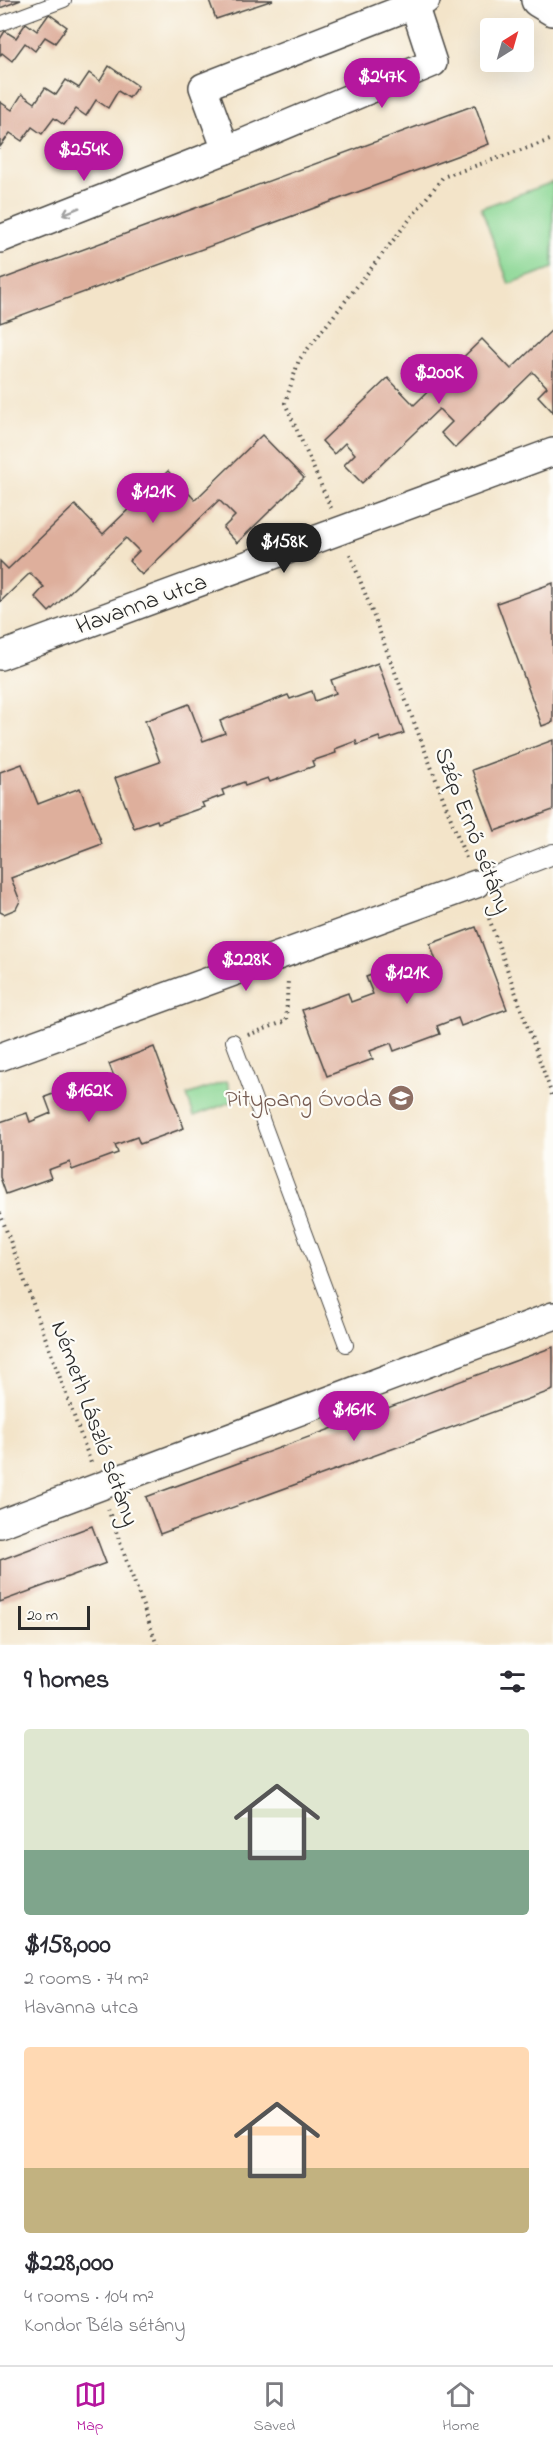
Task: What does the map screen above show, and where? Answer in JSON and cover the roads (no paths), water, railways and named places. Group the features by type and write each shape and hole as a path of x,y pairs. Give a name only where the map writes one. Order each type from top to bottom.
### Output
{"street":[{"path":"538,0 553,9"},
{"path":"0,239 226,150 434,63 420,3 203,87 226,150"},
{"name":"Havanna utca","path":"0,656 553,452"},
{"path":"0,1057 553,854"},
{"path":"0,1524 553,1316"}],"lane":[{"path":"0,24 64,0"},
{"path":"233,1041 346,1345"}],"place":[{"name":"Pitypang Óvoda","path":"401,1098"}]}
